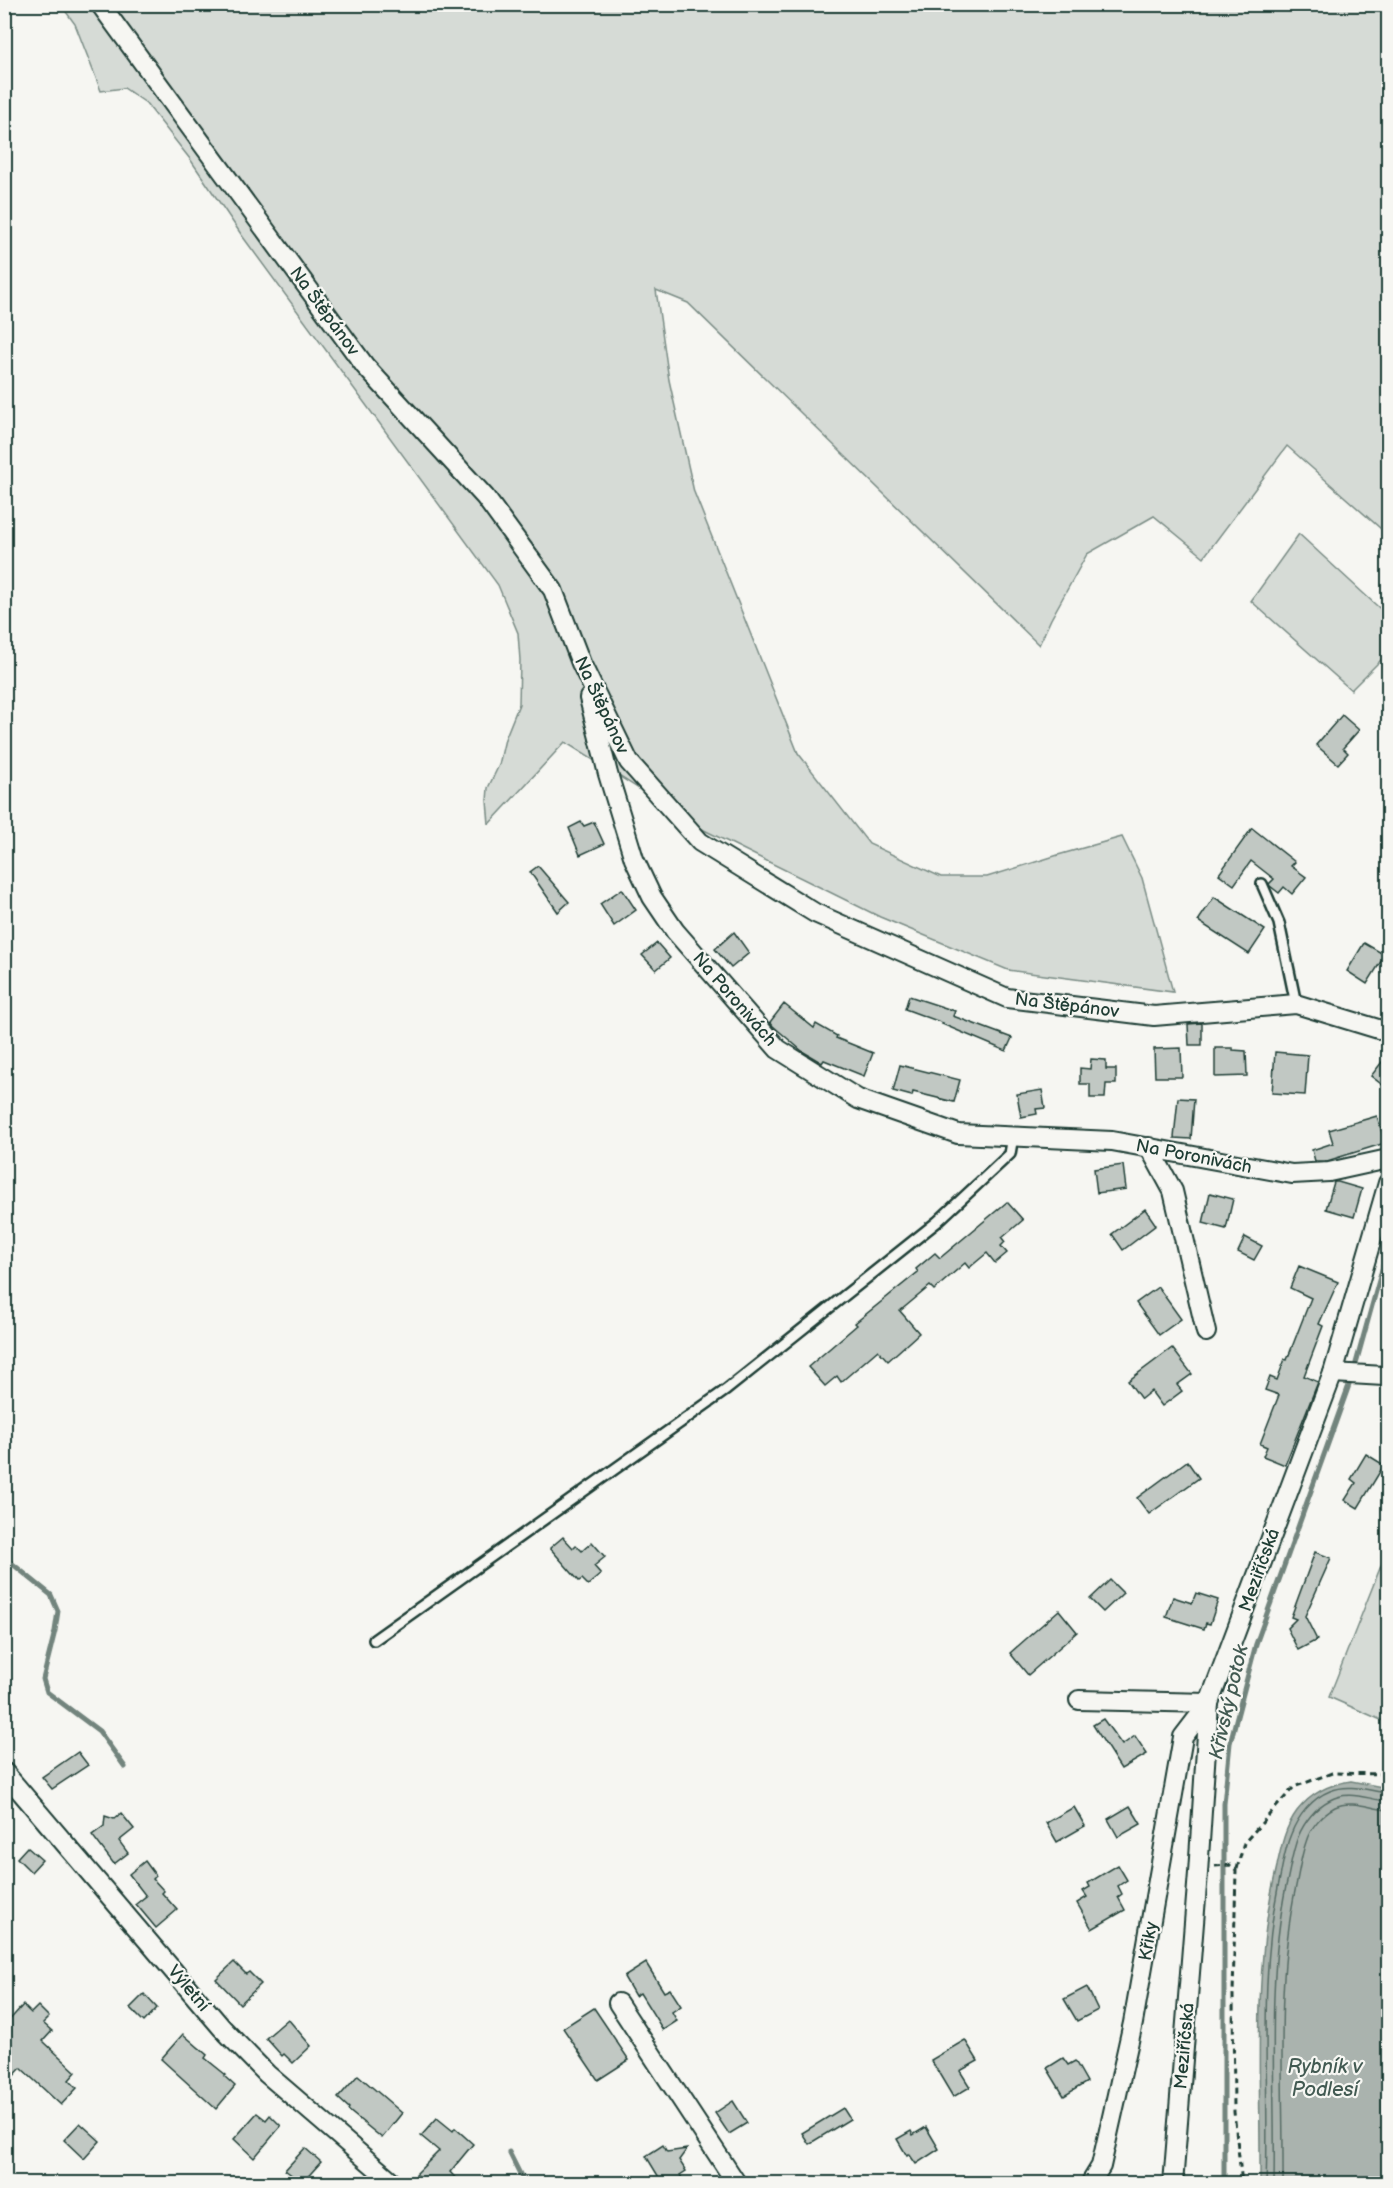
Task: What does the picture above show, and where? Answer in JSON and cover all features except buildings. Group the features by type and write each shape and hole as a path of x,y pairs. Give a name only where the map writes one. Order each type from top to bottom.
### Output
{"street":[{"name":"Na Štěpánov","path":"100,4 365,366 485,497 553,590 581,663 628,762 700,842 815,912 1007,998 1154,1016 1296,1004 1389,1032"},
{"name":"Na Poronivách","path":"581,663 608,774 634,858 652,897 675,931 778,1049 858,1099 958,1134 1112,1141 1292,1174 1329,1172 1389,1159"},
{"path":"1149,1147 1173,1191 1206,1332"},
{"name":"Meziříčská","path":"1173,2184 1209,1703 1338,1373 1389,1183"},
{"path":"1338,1373 1384,1376 1389,1373"},
{"path":"1079,1700 1209,1703"},
{"name":"Křiky","path":"1090,2184 1101,2166 1133,2024 1183,1737 1209,1703"},
{"name":"Výletní","path":"4,1772 222,2028 267,2074 394,2184"},
{"path":"618,2003 737,2184"}],"lane":[{"path":"1262,884 1279,923 1296,1004"},
{"path":"374,1640 735,1383 937,1222 1010,1154 1013,1136"}],"path":[{"path":"1242,2184 1234,2112 1233,1995 1236,1870 1244,1843 1294,1787 1332,1773 1389,1774"},
{"path":"1219,1866 1230,1865 1236,1870"}],"shaded area":[{"path":"61,5 1388,5 1388,535 1287,446 1204,557 1154,516 1087,554 1039,645 688,303 656,290 669,380 694,492 798,753 869,844 941,877 987,877 1122,837 1142,878 1173,992 1008,970 880,917 704,830 565,742 489,824 488,788 499,765 505,739 519,704 518,633 498,585 243,237 190,159 146,103 124,88 101,91 75,24"},
{"path":"1299,534 1388,616 1388,653 1351,690 1251,601"},
{"path":"1388,1548 1388,1723 1329,1697"}],"water":[{"name":"Rybník v Podlesí","path":"1351,1781 1388,1788 1388,2183 1260,2183 1261,1984 1269,1905 1280,1852 1289,1824 1308,1799 1335,1784"}],"waterway":[{"name":"Křivský potok","path":"1224,2184 1224,1804 1230,1743 1256,1644 1353,1374 1388,1248"},
{"path":"4,1557 51,1595 58,1611 43,1679 47,1692 99,1731 125,1767"},
{"path":"509,2152 525,2184"}]}
